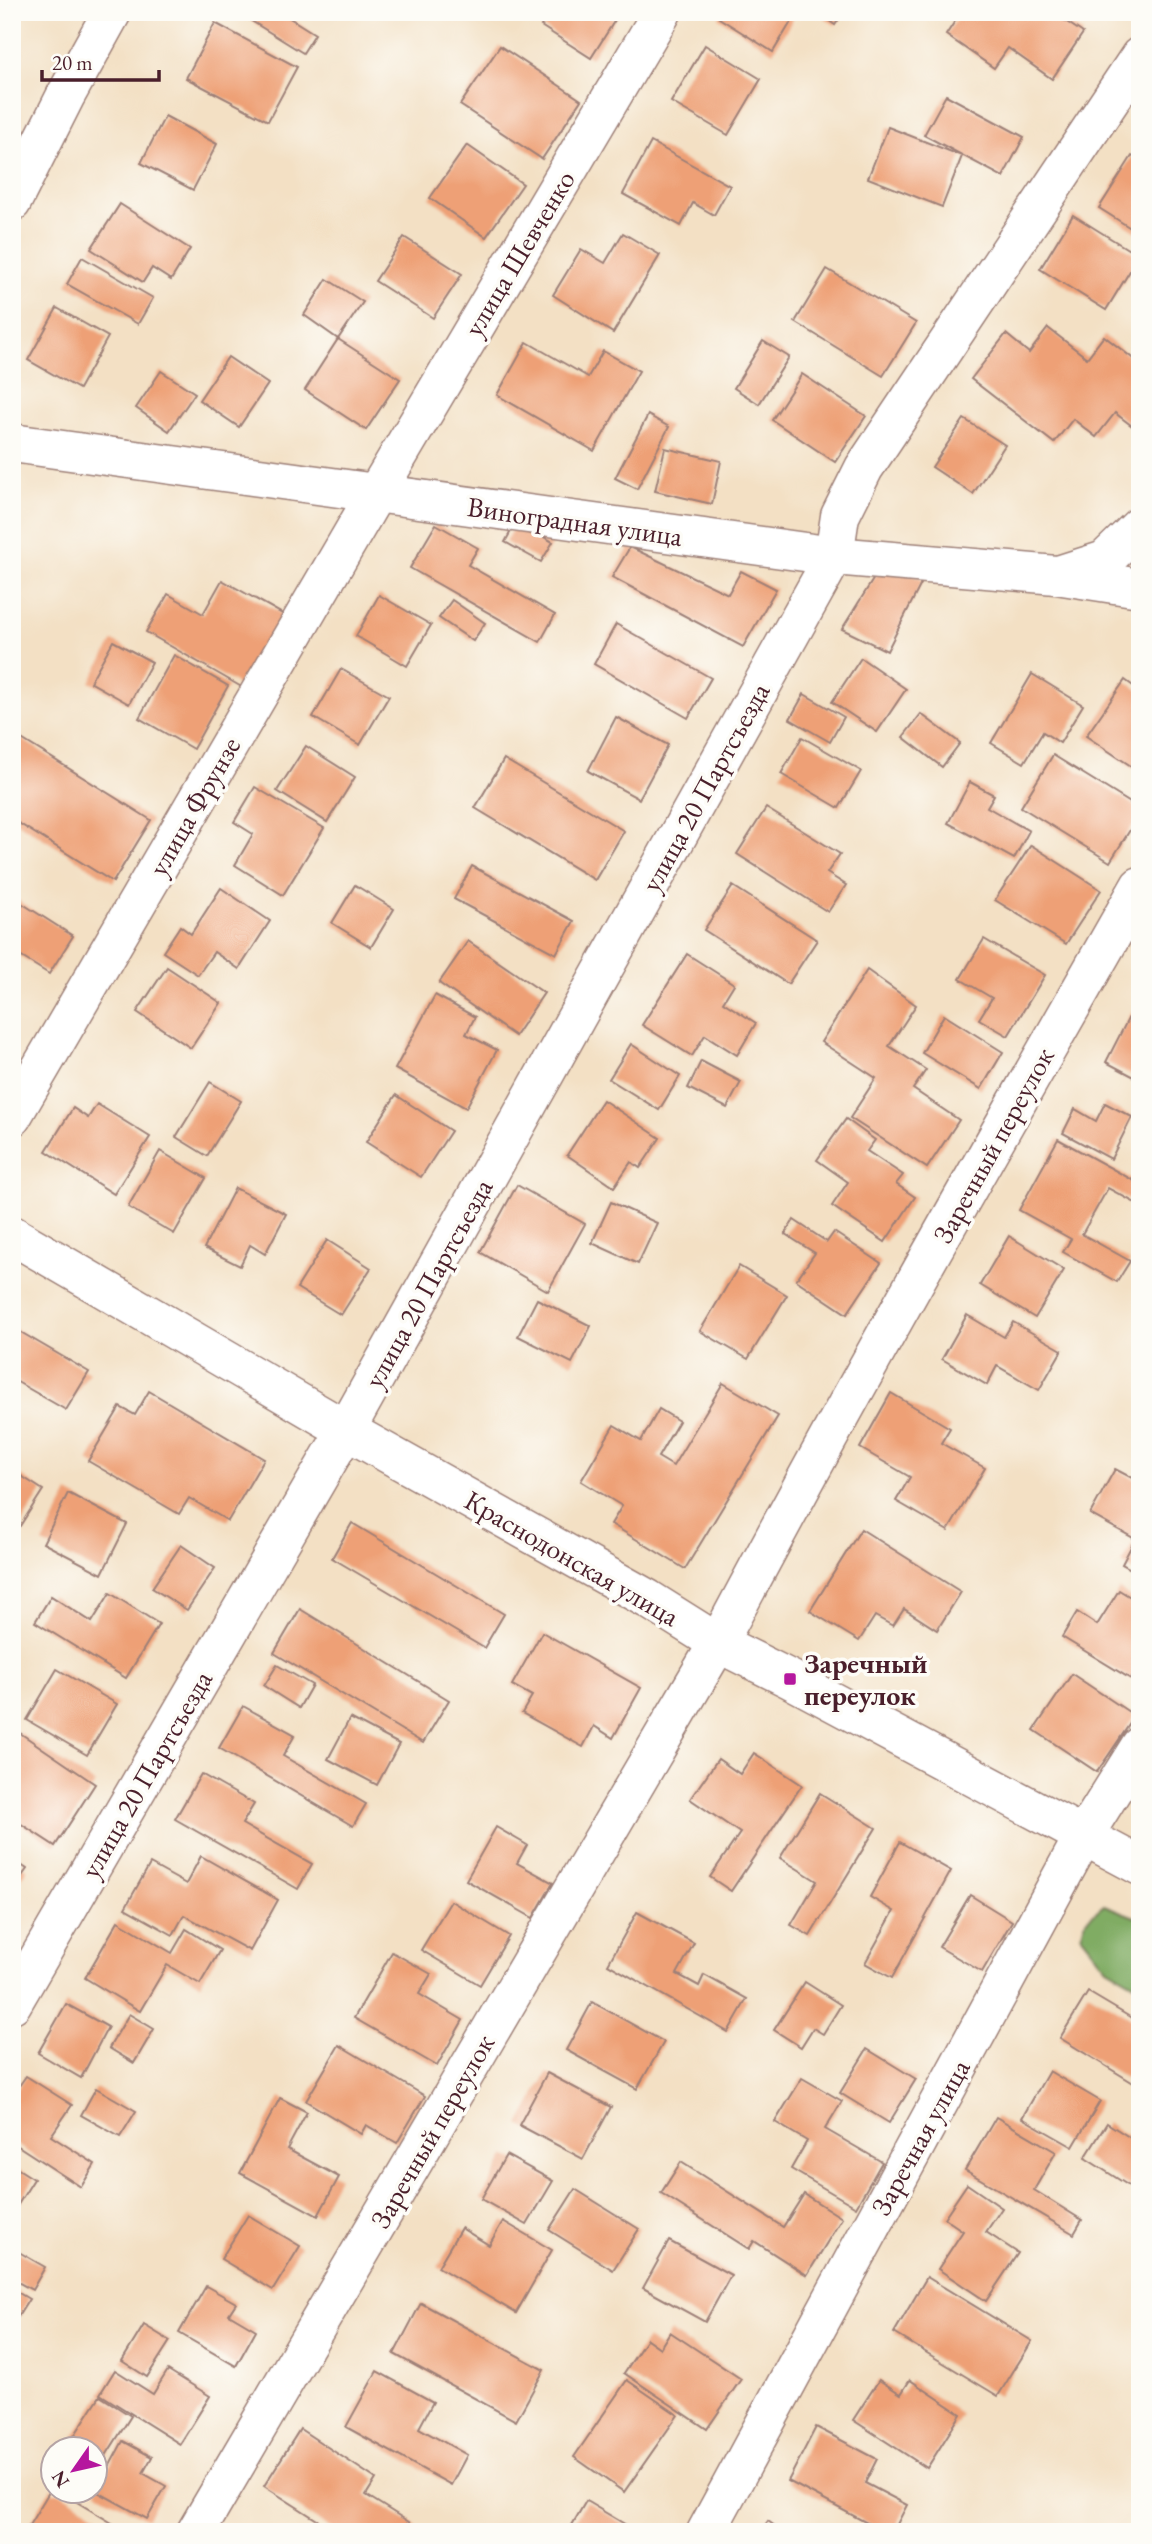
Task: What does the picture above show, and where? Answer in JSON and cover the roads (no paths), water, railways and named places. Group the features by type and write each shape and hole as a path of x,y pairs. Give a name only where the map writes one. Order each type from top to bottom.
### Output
{"street":[{"path":"12,202 112,12"},
{"name":"улица Шевченко","path":"375,495 662,12"},
{"path":"834,556 840,516 864,468 1140,55"},
{"name":"Виноградная улица","path":"12,443 834,556 1056,575 1140,588"},
{"name":"улица Фрунзе","path":"12,1117 375,495"},
{"path":"1056,575 1105,560 1140,526"},
{"name":"улица 20 Партсъезда","path":"12,2004 346,1430 834,556"},
{"name":"Заречный переулок","path":"196,2532 718,1643 782,1522 984,1160 1140,887"},
{"name":"Краснодонская улица","path":"12,1235 346,1430 648,1600 718,1643 1140,1866"},
{"name":"Заречная улица","path":"706,2532 1083,1837 1140,1746"}],"place":[{"name":"Заречный переулок","path":"790,1679"}]}
